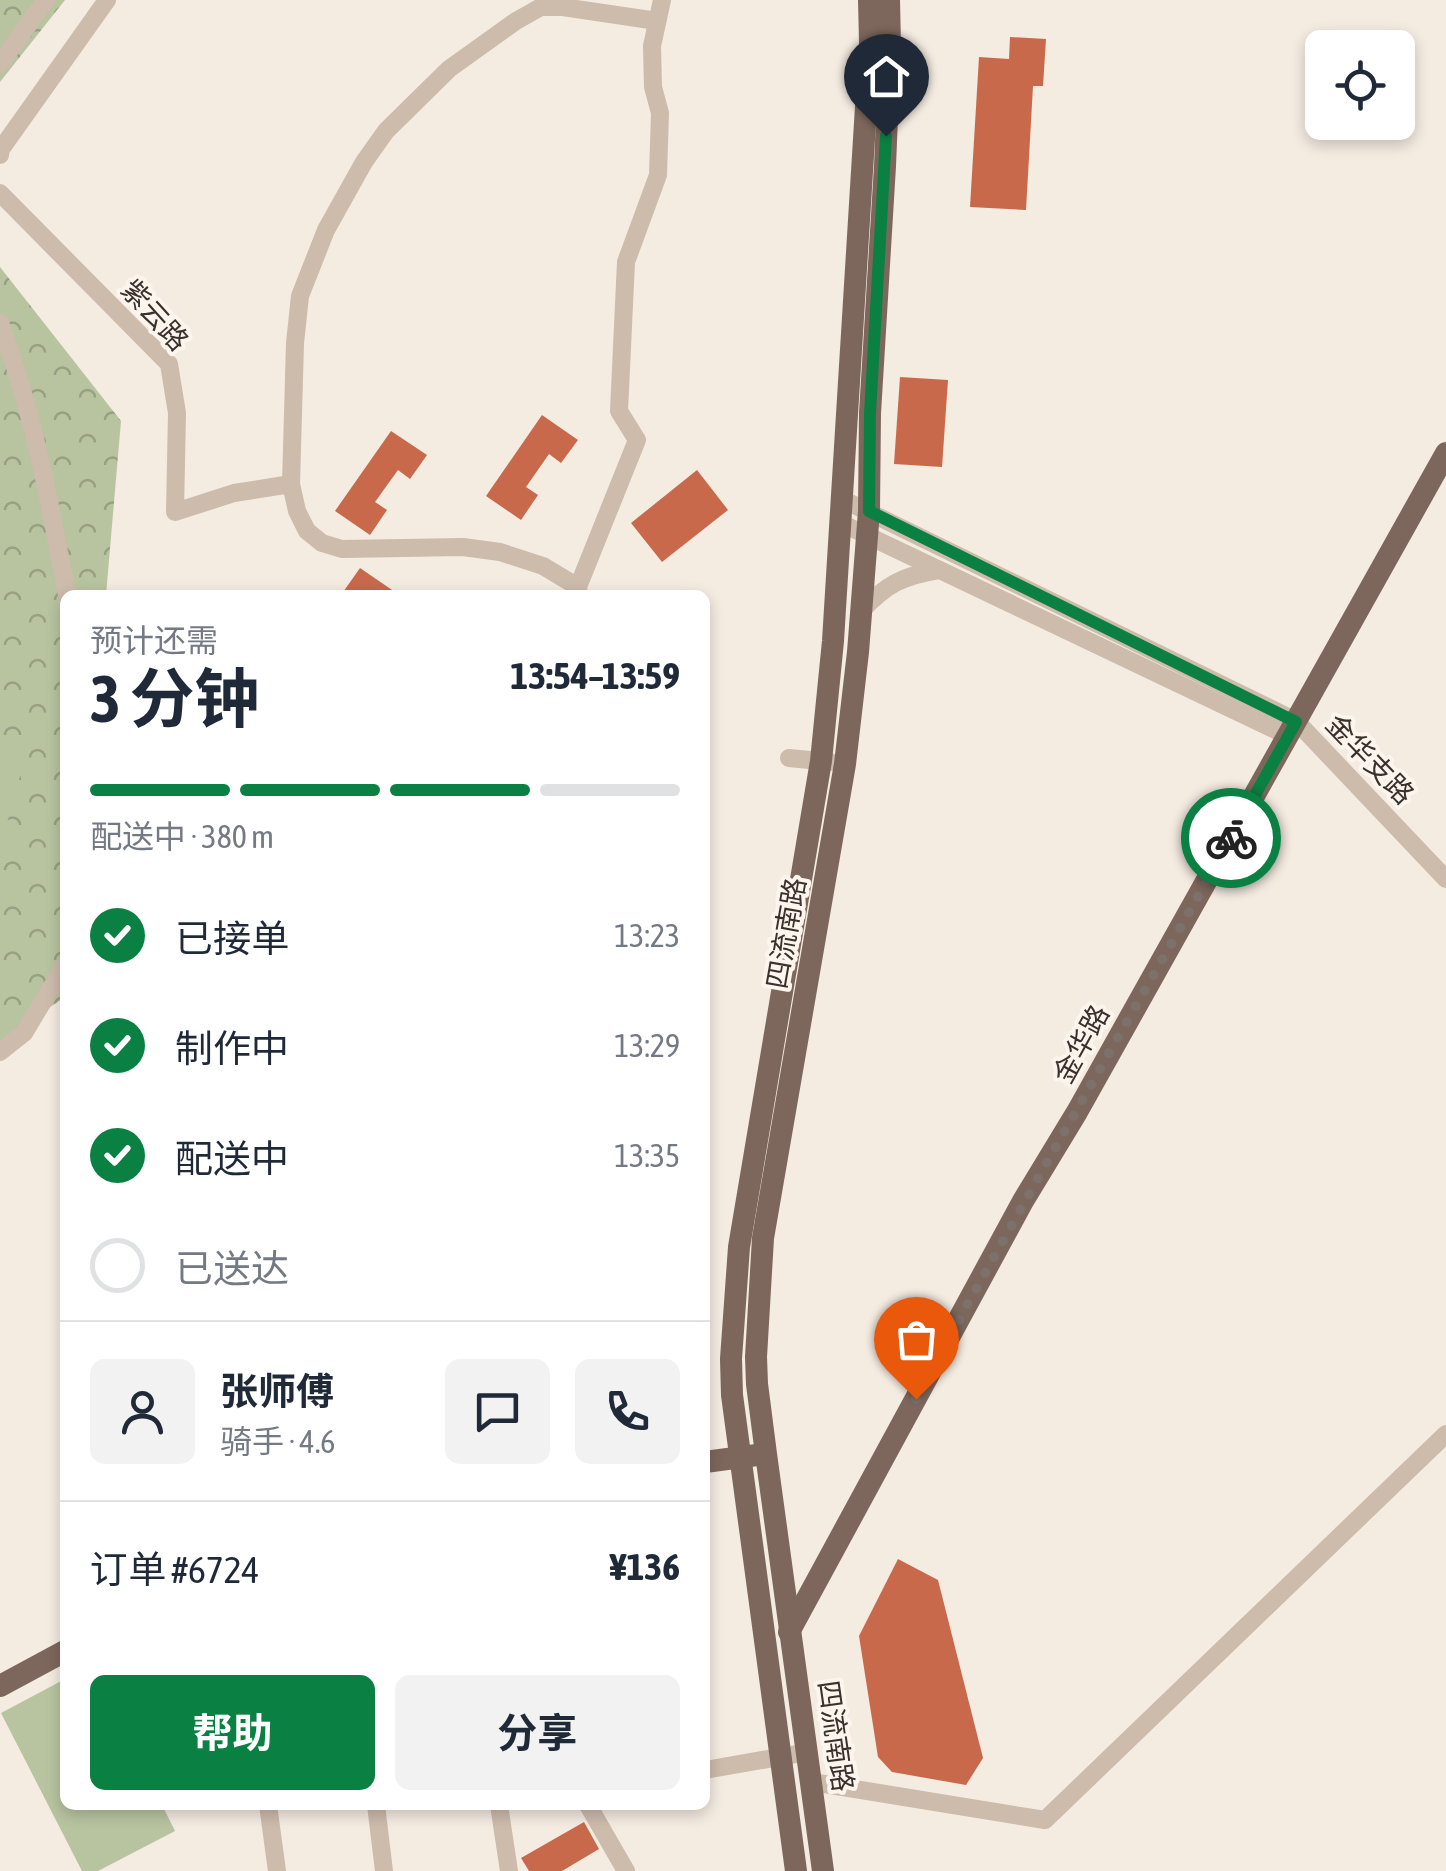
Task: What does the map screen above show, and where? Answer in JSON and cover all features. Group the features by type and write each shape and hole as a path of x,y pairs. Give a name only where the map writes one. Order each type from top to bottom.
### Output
{"main road":[{"name":"四流南路","path":"823,1871 791,1629 754,1456 732,1395 731,1359 738,1247 821,760 833,642 869,59 869,0"},
{"name":"四流南路","path":"796,1871 770,1666 754,1456 756,1357 764,1238 845,764 861,611 885,166 889,0"},
{"name":"金华路","path":"770,1666 1023,1202 1446,452"},
{"path":"710,1461 754,1456"},
{"path":"0,1686 60,1654"}],"street":[{"path":"0,64 46,0"},
{"path":"0,155 106,0"},
{"path":"579,590 637,440 619,411 626,262 658,175 660,113 653,87 652,46 662,0"},
{"path":"578,590 543,566 500,552 464,547 342,549 322,543 307,531 297,511 291,484 300,296 326,230 364,162 386,131 449,69 541,7 563,6 657,20"},
{"name":"紫云路","path":"0,193 169,364 177,413 175,512 234,493 291,484"},
{"path":"0,324 14,361 48,494 66,590"},
{"path":"842,511 869,511 1292,729"},
{"name":"金华支路","path":"842,511 868,535 939,570 1292,729 1446,879"},
{"path":"861,611 900,579 939,570"},
{"path":"788,758 845,764"},
{"path":"0,1052 24,1033 60,973"},
{"path":"812,1782 1045,1820 1446,1434"},
{"path":"710,1769 808,1752"},
{"path":"269,1810 278,1871"},
{"path":"377,1810 384,1871"},
{"path":"500,1810 509,1871"},
{"path":"591,1810 626,1871"}],"green space":[{"path":"0,0 65,0 0,82"},
{"path":"0,267 121,421 106,590 60,590 60,1000 0,1041"},
{"path":"0,740 28,747 6,827 0,825"},
{"path":"60,1682 60,1810 164,1810 175,1831 98,1871 82,1871 1,1713"}],"building":[{"path":"1010,37 1046,39 1043,86 1033,86 1026,210 970,207 979,57 1009,59"},
{"path":"900,377 948,380 942,467 894,464"},
{"path":"542,415 578,440 561,463 549,454 526,487 538,495 521,520 486,496"},
{"path":"391,431 427,455 410,479 398,470 375,502 387,510 370,535 335,511"},
{"path":"697,470 728,510 662,562 631,523"},
{"path":"360,568 392,590 345,590"},
{"path":"898,1559 938,1580 983,1758 966,1785 892,1772 878,1757 859,1636"},
{"path":"584,1822 599,1849 562,1871 529,1871 521,1858"}],"way so far":[{"path":"916,1399 1023,1202 1231,838"}],"route":[{"path":"886,136 870,413 869,511 1296,722 1231,838"}]}
